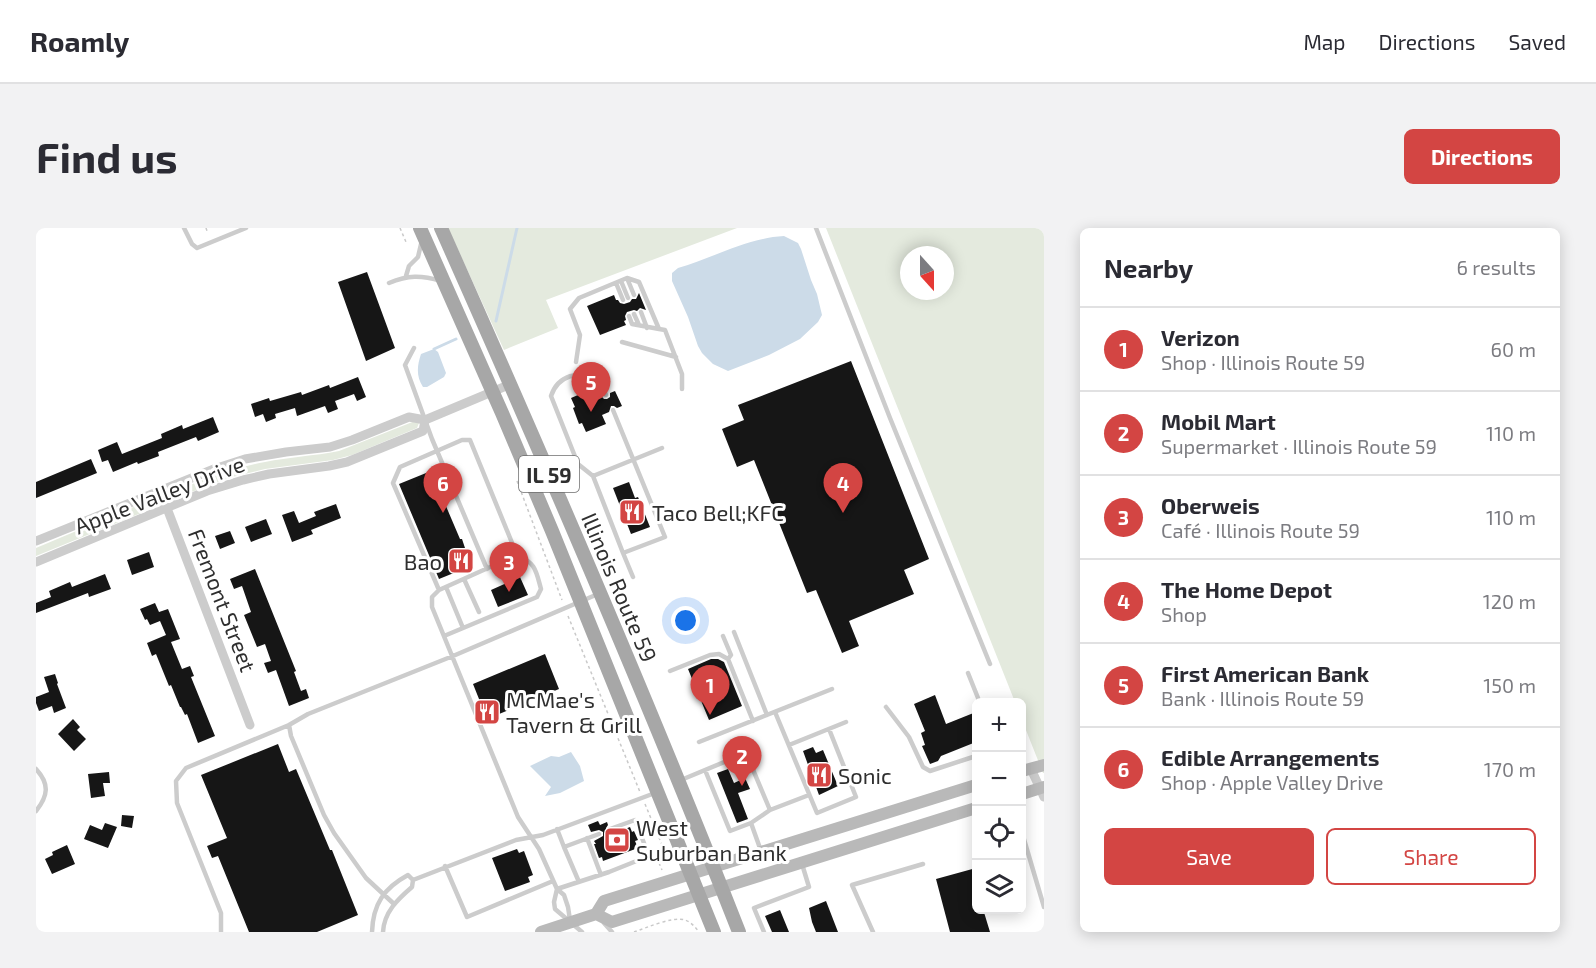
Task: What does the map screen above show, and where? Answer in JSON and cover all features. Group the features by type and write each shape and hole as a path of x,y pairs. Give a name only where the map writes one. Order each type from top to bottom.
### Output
{"main road":[{"name":"Illinois Route 59","path":"441,228 511,384 600,593 740,932"},
{"name":"Illinois Route 59","path":"422,231 552,531 714,932"},
{"path":"1026,770 1044,765"},
{"path":"541,932 596,914 604,901 972,786"},
{"path":"1026,793 1043,791"},
{"path":"596,914 612,922 972,809"}],"street":[{"name":"Apple Valley Drive","path":"36,541 160,490 245,459 330,447 352,441 410,417 425,420 511,384"},
{"name":"Apple Valley Drive","path":"36,562 207,491 269,474 347,462 423,431 425,420"},
{"name":"Fremont Street","path":"160,490 250,725"},
{"path":"1026,770 1043,791"}],"lane":[{"path":"184,228 192,244 197,248 246,228"},
{"path":"816,228 990,664"},
{"path":"406,276 409,266 418,256 422,231"},
{"path":"389,283 406,276 428,277 444,282"},
{"path":"627,278 634,295"},
{"path":"576,362 580,334 570,309 579,298 627,278 639,282 659,329"},
{"path":"619,282 625,299"},
{"path":"641,312 647,327"},
{"path":"632,315 639,325 665,330 682,374 682,389"},
{"path":"622,342 676,357"},
{"path":"414,348 405,365 436,451 487,569"},
{"path":"606,395 598,379 577,375 562,379 551,396 578,465 593,476 633,577"},
{"path":"613,410 665,537 623,553"},
{"path":"438,590 393,483 400,467 462,440 470,440 518,555 533,564 541,589 537,597 444,636"},
{"path":"593,476 662,448"},
{"path":"518,555 438,590 432,597 432,607 518,817 539,849 557,890 565,896 571,922"},
{"path":"464,579 478,612"},
{"path":"446,587 463,628"},
{"path":"221,932 221,913 177,803 176,781 186,768 289,725 308,714 453,656 600,593"},
{"path":"734,632 767,715"},
{"path":"723,636 730,655 728,659 753,720"},
{"path":"670,671 710,655 719,654 728,659"},
{"path":"968,673 978,698"},
{"path":"699,742 832,689"},
{"path":"886,707 909,737 923,767 930,771 972,757"},
{"path":"775,712 817,813 856,797 829,729"},
{"path":"789,745 846,722"},
{"path":"289,725 291,736 328,823 366,878 394,904"},
{"path":"679,781 746,753 770,810"},
{"path":"36,769 46,785 45,799 36,811"},
{"path":"705,770 730,831 751,823 770,810 809,795"},
{"path":"412,880 516,840 543,835 657,792"},
{"path":"557,890 649,856 635,820 610,829"},
{"path":"751,823 761,851"},
{"path":"557,829 579,882"},
{"path":"564,847 599,834"},
{"path":"587,838 601,875"},
{"path":"1026,846 1044,907"},
{"path":"764,932 754,908 809,886 802,864"},
{"path":"873,932 852,885 923,864"},
{"path":"445,867 467,917 553,881"},
{"path":"372,932 374,916 383,894 389,887 408,875 412,880 412,887 390,910 383,932"},
{"path":"557,890 555,909 582,932"},
{"path":"596,914 612,932"}],"path":[{"path":"400,228 406,242"},
{"path":"516,477 524,504 559,594"},
{"path":"574,629 638,787"},
{"path":"646,808 662,845"},
{"path":"634,932 675,919 683,919 693,924 699,932"}],"shaded area":[{"path":"448,228 737,228 546,300 558,328 504,350"},
{"path":"826,228 1044,228 1043,773 1026,730 1026,698 1013,698"},
{"path":"415,421 419,423 417,428 352,455 333,460 265,469 232,477 186,494 183,489 235,469 255,464 339,451"},
{"path":"143,504 146,511 36,556 36,548"}],"water":[{"path":"784,236 798,243 801,249 822,315 800,339 769,355 728,371 713,364 698,346 672,281 672,273 678,268 743,244"},
{"path":"434,349 438,352 446,373 444,377 423,387 418,375 421,354"},
{"path":"571,752 580,766 584,781 560,793 545,796 551,787 530,766 551,756 559,757"}],"building":[{"path":"367,272 395,348 366,361 338,282"},
{"path":"639,293 646,310 640,308 637,311 627,312 624,321 626,325 600,335 587,306 614,295 616,300 624,304 636,299"},
{"path":"851,361 929,559 904,570 914,594 849,621 859,646 842,653 816,590 807,593 754,460 737,467 722,429 744,420 738,405"},
{"path":"358,377 366,397 357,401 354,394 335,401 338,409 328,413 325,406 297,416 295,408 275,414 276,418 266,422 263,414 255,417 251,404 301,392 302,395 329,385 330,388"},
{"path":"592,389 596,399 602,397 607,399 610,393 615,391 622,406 617,408 611,406 609,412 602,415 606,424 586,432 582,423 579,424 571,398"},
{"path":"213,417 219,432 198,441 196,437 158,452 159,456 113,472 108,460 102,462 98,450 117,442 122,454 162,438 161,434 182,425 183,429"},
{"path":"91,459 97,473 36,498 36,482"},
{"path":"431,471 460,539 462,539 471,566 439,579 399,484"},
{"name":"Taco Bell;KFC","path":"629,482 635,498 638,497 650,527 631,534 613,488"},
{"path":"336,504 341,518 311,530 313,534 292,542 282,515 294,511 299,523 316,516 314,512"},
{"path":"266,519 272,534 251,542 245,527"},
{"path":"230,531 235,543 220,549 215,536"},
{"path":"149,552 154,567 132,575 127,560"},
{"path":"255,569 296,671 294,672 301,691 306,689 309,698 289,706 276,670 268,673 264,663 271,661 265,644 257,647 244,615 251,612 242,586 234,589 230,579"},
{"path":"105,574 111,589 89,597 88,593 36,613 36,603 51,597 49,591 70,582 72,587"},
{"path":"520,577 528,595 498,607 491,590"},
{"path":"155,603 159,612 168,609 180,639 171,642 182,669 190,666 194,676 191,677 215,736 198,743 187,714 185,715 180,707 156,654 152,656 147,643 166,635 160,621 150,625 140,609"},
{"path":"545,654 559,689 487,719 473,684"},
{"path":"711,659 724,662 742,706 709,720 688,669"},
{"path":"55,674 66,708 54,713 52,706 39,711 36,697 49,692 44,677"},
{"path":"935,695 946,724 972,714 972,744 941,756 938,761 930,764 922,746 925,745 921,733 925,731 914,704"},
{"path":"73,719 80,727 77,730 86,739 74,751 58,734"},
{"path":"278,744 289,772 296,769 358,915 317,932 249,932 218,856 212,858 207,846 227,838 201,775"},
{"path":"813,747 816,753 823,750 838,786 819,795 803,751"},
{"path":"728,769 734,783 745,778 750,789 738,793 748,819 737,823 717,773"},
{"path":"109,772 110,783 103,783 105,796 91,798 88,774"},
{"path":"122,815 134,816 132,828 121,826"},
{"name":"West Suburban Bank","path":"598,821 600,825 607,822 606,831 612,834 630,827 638,840 635,841 638,848 603,861 602,857 599,858 594,841 603,836 603,832 599,830 591,832 588,825"},
{"path":"105,823 117,827 108,848 84,839 90,825 102,830"},
{"path":"67,845 75,864 52,874 45,859 53,855 52,852"},
{"path":"517,849 519,853 524,851 533,875 528,877 530,882 505,891 492,858"},
{"path":"972,869 972,914 985,914 990,932 950,932 936,879"},
{"path":"826,901 838,932 816,932 812,922 809,908"},
{"path":"780,910 789,932 772,932 765,916"}],"waterway":[{"path":"496,321 517,228"},
{"path":"434,349 456,339"}],"place":[{"name":"First American Bank","path":"591,412"},
{"name":"Taco Bell;KFC","path":"632,512"},
{"name":"Edible Arrangements","path":"443,513"},
{"name":"The Home Depot","path":"843,513"},
{"name":"Bao","path":"461,561"},
{"name":"Oberweis","path":"509,592"},
{"name":"McMae's Tavern & Grill","path":"487,712"},
{"name":"Verizon","path":"710,715"},
{"name":"Sonic","path":"819,775"},
{"name":"Mobil Mart","path":"742,786"},
{"name":"West Suburban Bank","path":"617,840"}]}
